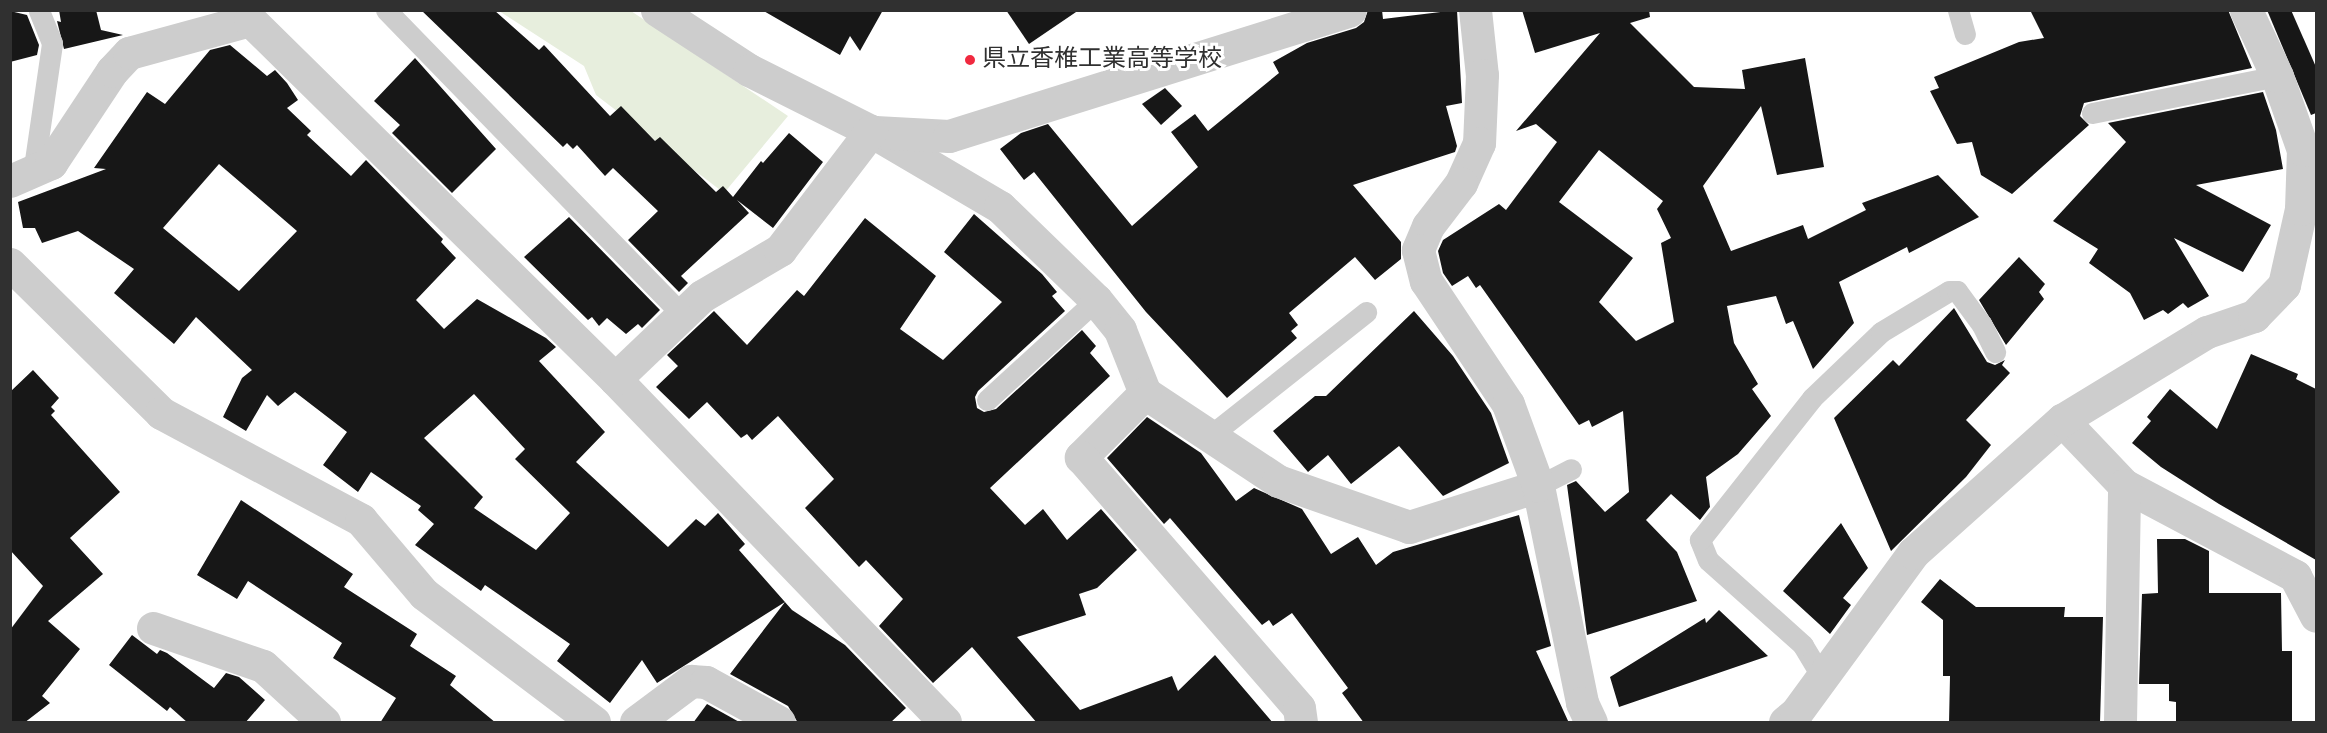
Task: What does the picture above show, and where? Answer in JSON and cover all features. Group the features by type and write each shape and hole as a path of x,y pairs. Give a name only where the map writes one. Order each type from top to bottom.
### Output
{"street":[{"path":"657,10 749,70 871,131 1000,207 1096,300 1120,330 1145,393 1278,481 1409,527 1538,486"},
{"path":"871,131 950,136 1350,10"},
{"path":"1475,10 1482,75 1479,143 1461,183 1428,226 1418,250 1426,281 1508,404 1538,486 1582,703 1591,723"},
{"path":"1785,723 1914,553 2062,420 2207,332 2254,316 2284,285 2301,209 2310,147 2246,10"},
{"path":"22,177 51,163 112,71 129,53 250,20 615,380 945,723"},
{"path":"615,380 702,296 780,250 871,131"},
{"path":"10,264 161,413 361,520 424,594 594,723"},
{"path":"1145,393 1081,457 1299,708 1301,723"},
{"path":"2062,420 2124,484 2295,576 2316,616"},
{"path":"2120,723 2124,484"},
{"path":"153,628 263,666 324,723"},
{"path":"636,723 691,681 706,682 779,723"}],"lane":[{"path":"22,177 52,43 39,10"},
{"path":"386,10 683,315"},
{"path":"1958,10 1965,34"},
{"path":"2092,113 2277,76"},
{"path":"1822,677 1803,645 1708,560 1700,540 1812,398 1881,332 1949,291 1957,291 1982,325 1995,352"},
{"path":"987,399 1096,300"},
{"path":"1211,435 1366,312"},
{"path":"1538,486 1570,469"}],"green space":[{"path":"499,11 631,11 788,116 724,193 596,95 584,66"}],"building":[{"path":"59,10 96,10 101,30 123,35 64,49 57,21 61,22"},
{"path":"421,10 494,10 539,50 544,45 610,116 621,106 655,141 660,137 716,192 723,186 733,197 761,161 763,163 789,133 823,162 773,228 737,200 749,213 681,276 688,283 679,292 628,240 658,211 613,168 605,176 577,145 573,149 567,143 563,147"},
{"path":"762,10 883,10 860,51 850,36 840,55"},
{"path":"1006,10 1079,10 1029,44"},
{"path":"1368,10 1382,10 1383,19 1457,10 1462,103 1446,106 1457,146 1455,152 1353,185 1401,242 1401,259 1375,280 1355,257 1289,313 1298,325 1291,331 1297,338 1227,398 1146,312 1034,172 1024,180 1000,149 1021,133 1048,124 1132,226 1198,167 1171,132 1195,114 1208,131 1279,73 1273,62 1307,43 1356,28 1364,22"},
{"path":"1522,10 1649,10 1650,17 1630,23 1694,87 1745,89 1742,70 1805,58 1824,167 1777,175 1761,106 1703,186 1731,251 1803,225 1808,239 1866,210 1862,203 1938,175 1979,217 1909,253 1907,247 1839,282 1854,323 1813,369 1793,321 1786,324 1776,296 1727,306 1734,343 1758,384 1752,389 1771,416 1738,454 1706,477 1710,507 1700,520 1671,494 1646,520 1677,552 1697,601 1587,635 1567,485 1576,481 1605,512 1629,492 1623,411 1592,427 1589,420 1579,425 1480,285 1476,288 1468,276 1452,286 1443,273 1438,251 1443,240 1499,204 1506,210 1557,142 1536,124 1516,131 1600,33 1535,53","holes":["1599,150 1663,201 1657,209 1671,238 1661,243 1674,322 1636,341 1599,302 1633,258 1559,202"]},
{"path":"2030,10 2228,10 2252,68 2084,103 2080,116 2089,125 2012,194 1981,175 1972,142 1957,144 1930,91 1939,88 1934,77 2019,42 2044,38"},
{"path":"2267,10 2291,10 2316,67 2316,113 2311,115"},
{"path":"10,11 27,15 39,45 37,55 10,62"},
{"path":"230,45 267,76 275,70 298,100 287,108 311,131 307,135 351,176 366,160 443,239 441,242 456,258 416,300 444,329 477,299 546,338 556,347 539,361 605,432 576,462 668,547 696,519 705,526 718,513 745,544 739,550 785,602 657,683 642,660 610,703 557,661 570,644 485,585 481,591 415,545 434,524 418,510 421,506 371,472 358,492 323,465 347,432 295,392 278,406 267,395 246,431 223,417 242,378 252,370 196,317 174,344 114,293 134,269 78,231 42,243 35,228 23,228 18,202 106,169 94,168 147,92 165,104 210,50","holes":["219,164 297,231 239,291 163,228","474,394 525,449 515,459 570,513 536,550 474,508 483,497 424,438"]},
{"path":"415,58 496,149 452,193 392,133 400,125 374,101"},
{"path":"1165,88 1182,106 1161,125 1142,104"},
{"path":"2263,92 2276,130 2283,169 2196,185 2271,225 2243,272 2174,238 2209,296 2188,308 2183,303 2168,314 2163,310 2144,320 2130,293 2089,263 2098,249 2053,221 2126,142 2108,123"},
{"path":"974,214 1042,274 1057,292 1052,296 1065,311 978,391 975,397 977,408 984,412 996,409 1082,330 1096,346 1090,353 1110,376 990,488 1025,525 1043,509 1067,540 1101,509 1137,550 1097,588 1079,594 1086,615 1017,637 1080,710 1172,676 1178,691 1215,655 1273,723 1037,723 972,647 933,683 879,626 903,599 866,560 859,567 805,508 834,479 778,416 752,440 747,434 741,438 707,402 689,419 656,387 678,366 667,355 714,311 747,345 797,290 804,296 865,218 936,276 900,329 943,360 1002,302 944,252"},
{"path":"569,217 660,310 642,328 638,324 626,334 607,318 599,326 592,317 588,320 524,257"},
{"path":"2019,257 2045,284 2039,292 2044,299 2006,345 1979,300"},
{"path":"1954,308 1987,362 1995,365 2005,360 2002,365 2010,373 1966,420 1991,445 1966,477 1891,551 1834,418 1893,360 1899,366"},
{"path":"1414,311 1453,356 1491,413 1509,463 1443,496 1399,446 1351,484 1328,455 1308,472 1273,431 1315,396 1326,396"},
{"path":"2251,354 2298,374 2296,379 2316,389 2316,560 2219,504 2161,467 2132,443 2151,421 2147,417 2170,389 2217,429"},
{"path":"33,370 59,398 51,407 55,411 51,415 120,492 70,538 103,574 48,621 80,649 42,696 50,703 24,723 10,723 10,630 43,586 10,550 10,392"},
{"path":"1147,417 1201,453 1236,501 1254,488 1302,509 1331,554 1358,537 1376,565 1393,552 1519,515 1551,646 1536,651 1569,723 1364,723 1342,693 1348,688 1292,613 1273,626 1269,620 1262,625 1170,518 1164,524 1107,458"},
{"path":"241,500 353,574 344,587 417,634 410,646 456,676 450,685 496,723 380,723 396,698 333,658 342,643 248,581 237,599 197,575"},
{"path":"1841,523 1868,568 1843,598 1851,605 1830,634 1783,591"},
{"path":"2157,539 2185,539 2209,551 2209,593 2281,593 2282,651 2292,651 2292,723 2176,723 2176,702 2169,701 2169,684 2139,684 2142,594 2158,593"},
{"path":"1940,579 1976,607 2065,607 2064,617 2103,617 2100,723 1949,723 1950,676 1943,676 1943,620 1921,602"},
{"path":"785,602 792,610 845,645 906,708 890,723 798,723 788,706 730,674"},
{"path":"1719,610 1768,656 1619,707 1610,677 1705,618 1706,623"},
{"path":"132,635 157,654 160,650 167,653 214,688 226,673 239,677 265,700 245,723 188,723 170,707 167,711 109,665"},
{"path":"707,704 741,723 693,723"}],"place":[{"name":"県立香椎工業高等学校","path":"970,60"}]}
